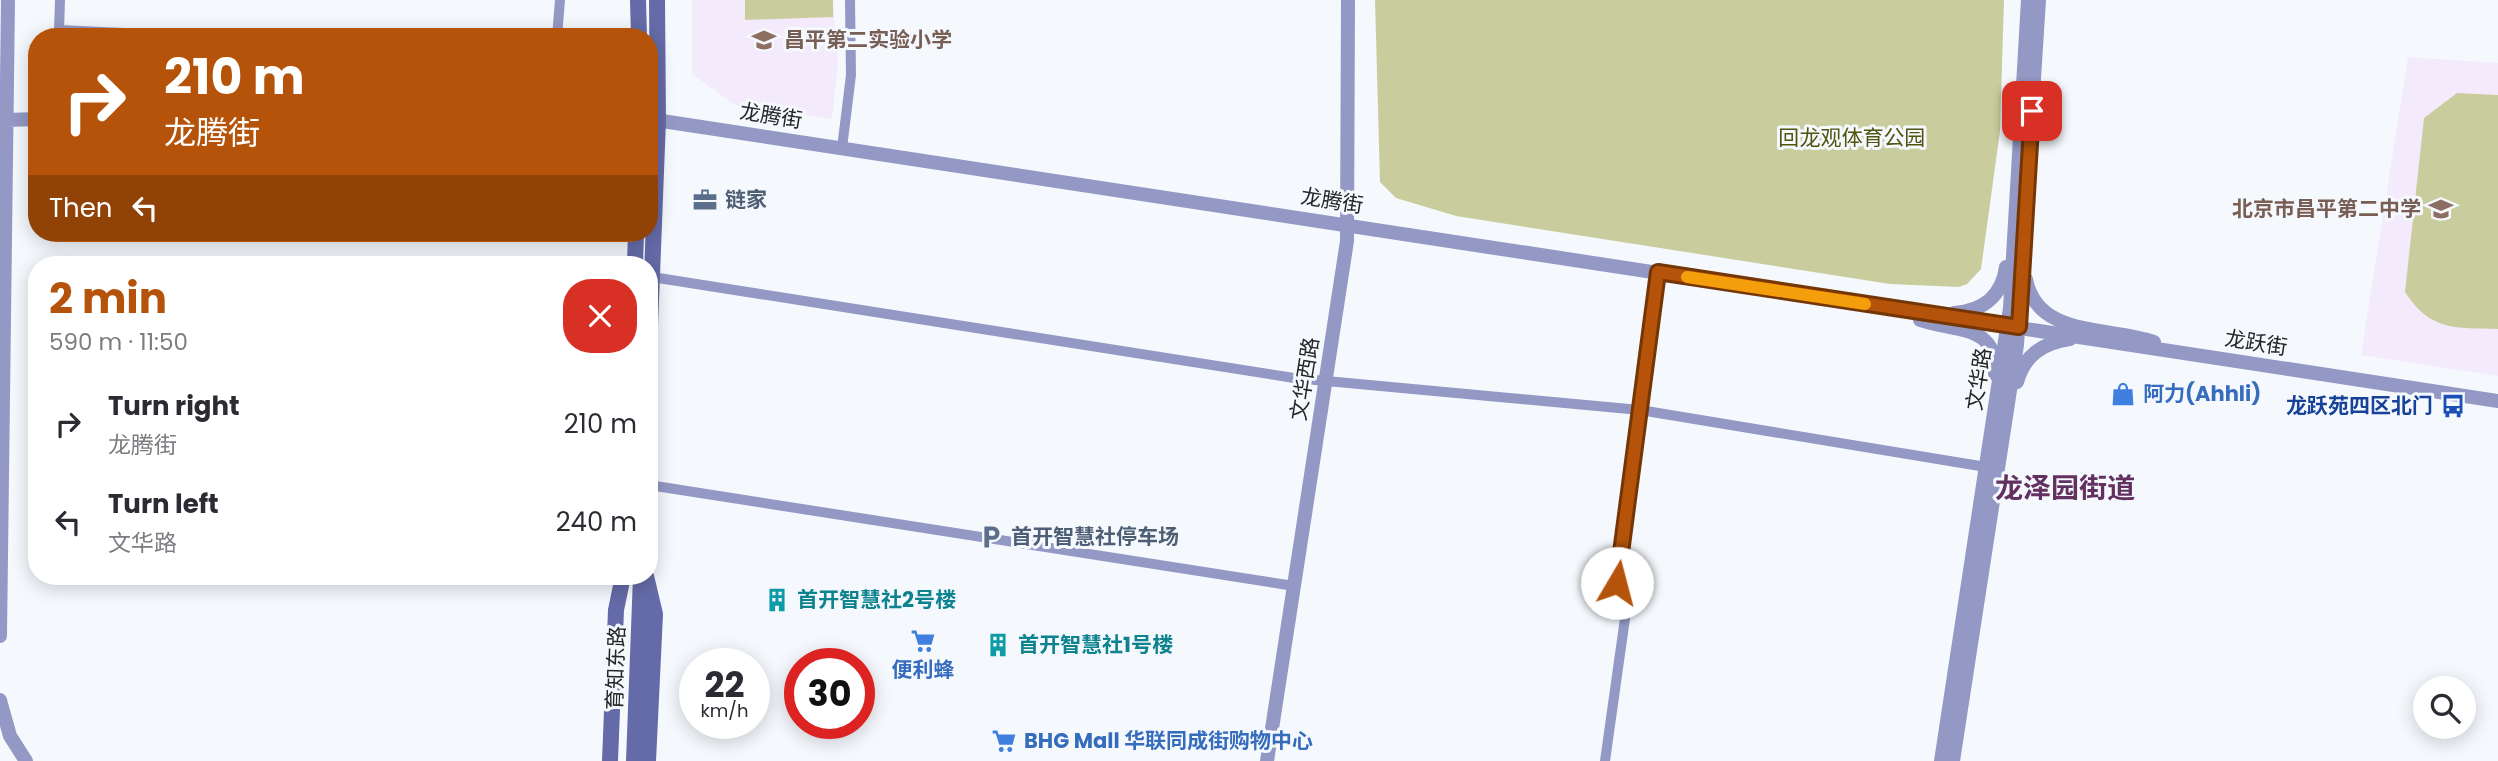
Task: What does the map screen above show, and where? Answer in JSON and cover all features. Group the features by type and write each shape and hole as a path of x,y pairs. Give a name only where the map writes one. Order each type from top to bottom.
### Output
{"main road":[{"path":"638,0 639,28"},
{"path":"656,28 657,0"},
{"path":"610,761 616,611 622,585"},
{"name":"育知东路","path":"621,761 624,585"},
{"name":"育知东路","path":"634,761 641,585"},
{"path":"648,585 655,614 648,761"}],"street":[{"path":"0,636 8,0"},
{"path":"59,28 60,0"},
{"path":"558,28 560,0"},
{"path":"842,148 851,75 850,0"},
{"name":"文华西路","path":"1267,761 1349,225 1348,0"},
{"name":"文华路","path":"2013,327 2018,168 2028,0"},
{"name":"文华路","path":"1953,761 2024,246 2039,0"},
{"path":"6,120 28,119"},
{"name":"龙腾街","path":"658,121 2013,327"},
{"path":"1906,310 1947,314 1967,312 1996,295 2004,277 2018,168"},
{"path":"2024,246 2029,292 2039,309 2050,319 2131,334 2199,355"},
{"path":"1605,761 1628,597 1617,583 1658,272"},
{"path":"658,278 1326,382 1640,410 1992,468"},
{"path":"1875,306 1933,324 1972,331 1988,343 1995,366 1988,424 1992,468"},
{"name":"龙跃街","path":"2013,327 2498,401"},
{"path":"1992,468 2010,426 2017,385 2029,357 2042,347 2060,340 2105,341"},
{"name":"文华路","path":"1941,761 1992,468"},
{"path":"658,486 1294,586"},
{"path":"0,700 10,736 26,761"}],"shaded area":[{"name":"昌平第二实验小学","path":"692,0 833,0 838,62 832,119 735,105 692,74"},
{"name":"北京市昌平第二中学","path":"2408,57 2498,63 2498,376 2361,355"}],"green space":[{"path":"745,0 833,0 833,17 745,20"},
{"name":"回龙观体育公园","path":"1375,0 2004,0 2000,131 1981,269 1967,284 1959,287 1890,284 1456,216 1396,198 1380,182"},
{"path":"2457,93 2498,95 2498,329 2456,327 2434,321 2414,305 2405,292 2424,118"}],"slow traffic":[{"path":"1687,277 1865,304"}],"place":[{"name":"昌平第二实验小学","path":"764,40"},
{"name":"链家","path":"705,200"},
{"name":"北京市昌平第二中学","path":"2441,209"},
{"name":"阿力(Ahhli)","path":"2123,394"},
{"name":"龙跃苑四区北门","path":"2453,406"},
{"name":"首开智慧社停车场","path":"991,537"},
{"name":"首开智慧社2号楼","path":"777,600"},
{"name":"便利蜂","path":"923,641"},
{"name":"首开智慧社1号楼","path":"998,645"},
{"name":"BHG Mall 华联同成街购物中心","path":"1004,741"}],"district":[{"name":"龙泽园街道","path":"2065,488"}],"route":[{"path":"1617,583 1658,272 2019,327 2032,111"}]}
